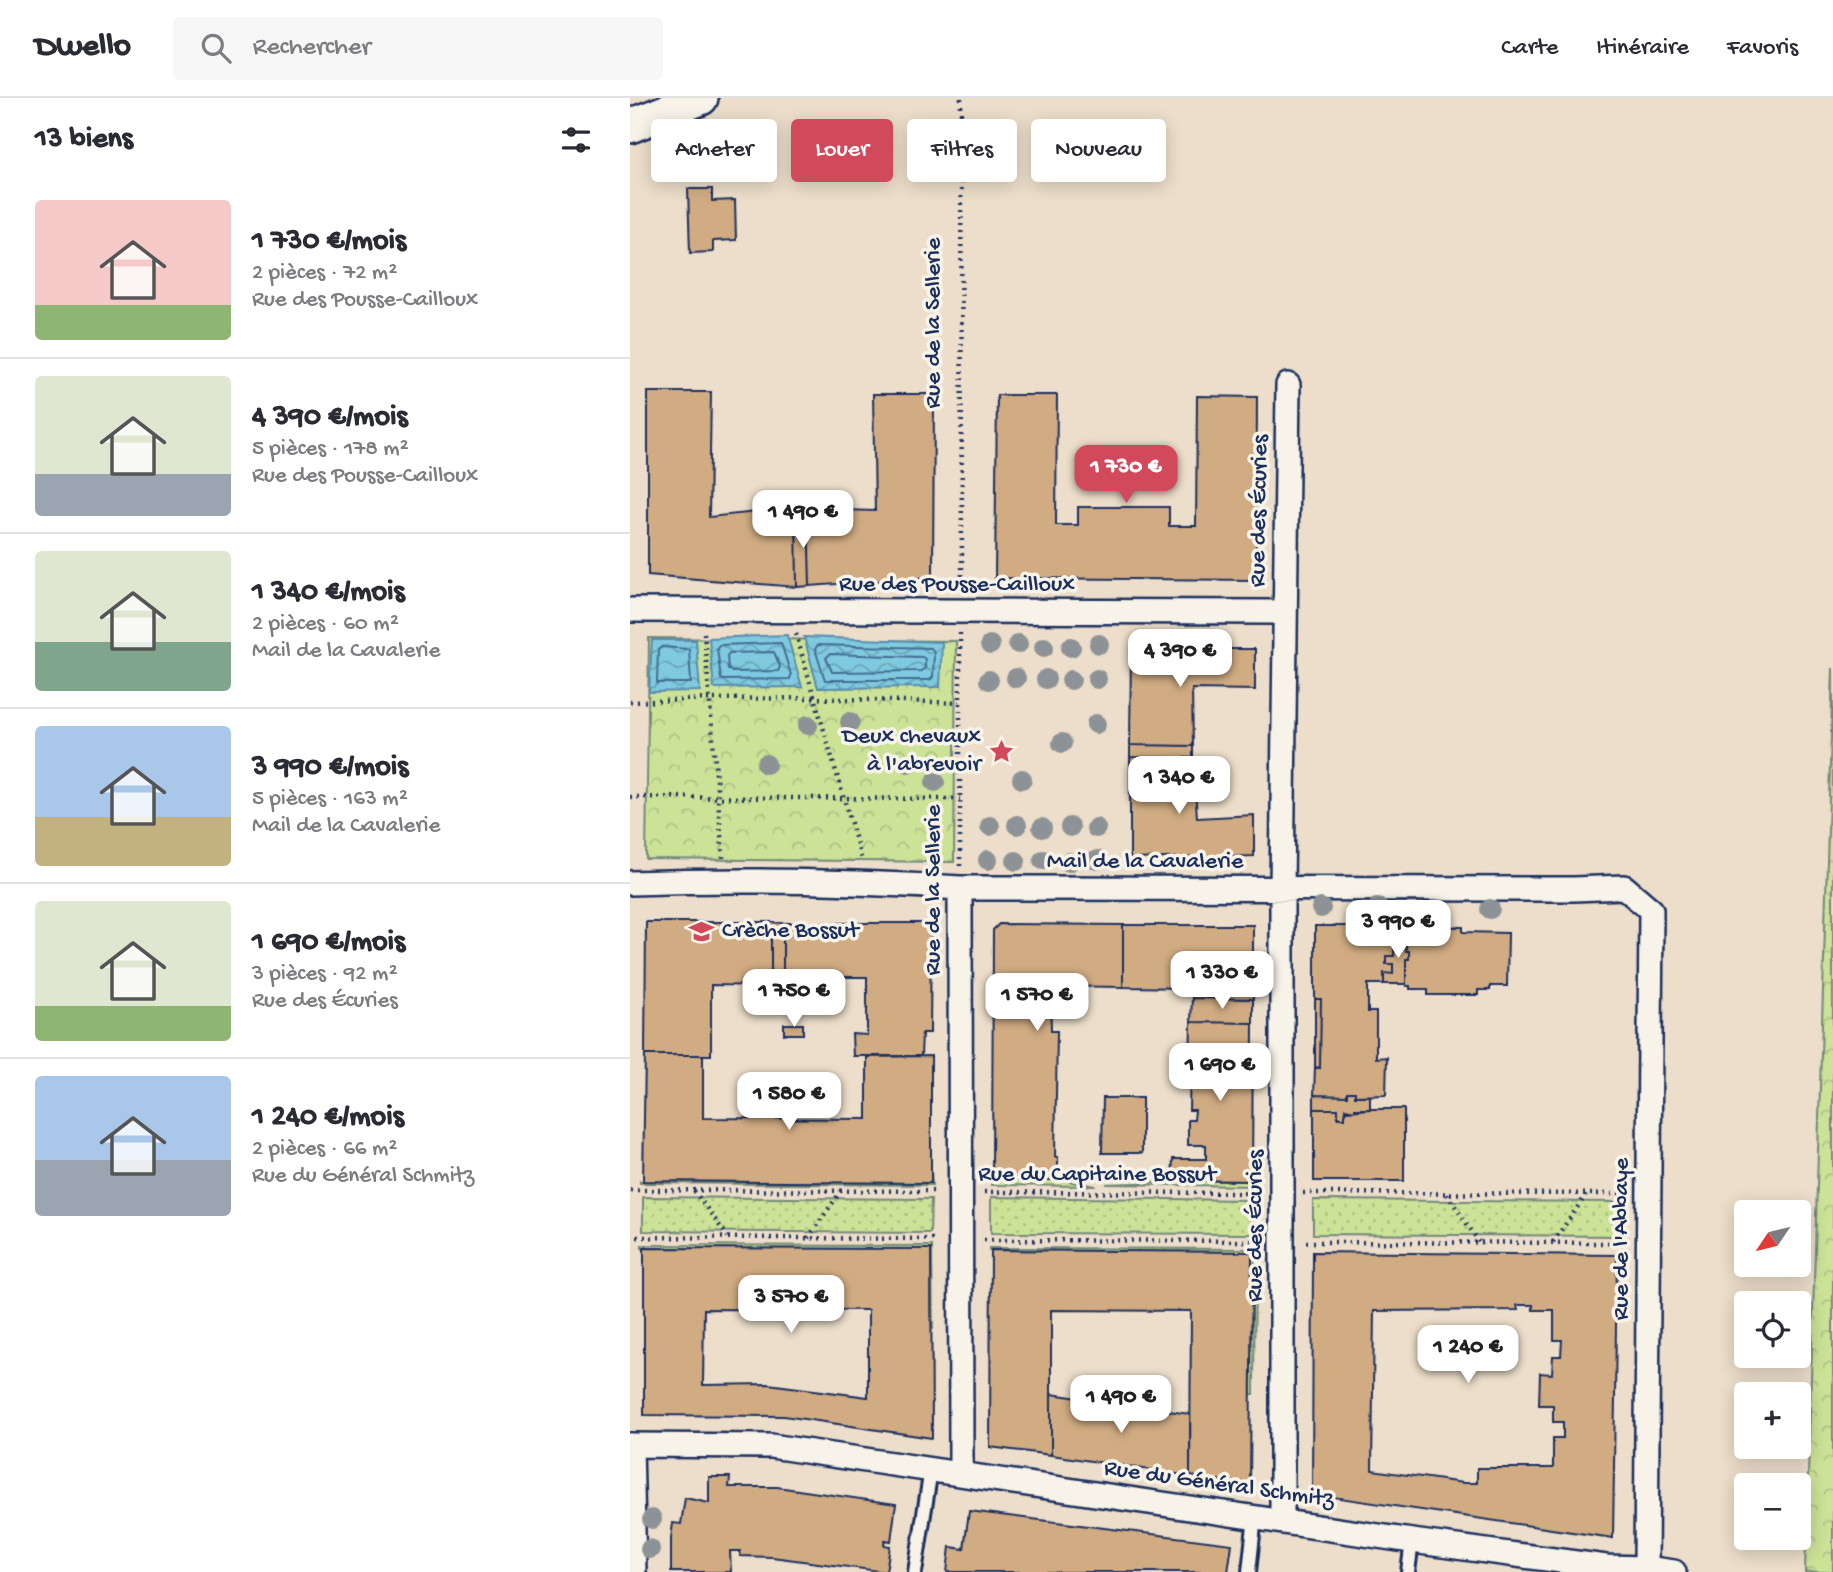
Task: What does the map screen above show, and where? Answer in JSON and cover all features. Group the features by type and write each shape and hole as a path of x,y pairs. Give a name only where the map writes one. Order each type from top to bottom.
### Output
{"main road":[{"path":"630,125 701,98"}],"street":[{"name":"Rue des Écuries","path":"1282,1520 1282,889 1288,386"},
{"name":"Rue des Pousse-Cailloux","path":"630,610 1284,612"},
{"name":"Mail de la Cavalerie","path":"630,883 724,880 867,882 960,888 1574,890 1624,887 1651,910"},
{"name":"Rue de la Sellerie","path":"960,888 961,1473"},
{"name":"Rue de l'Abbaye","path":"1646,1568 1651,910"},
{"name":"Rue du Général Schmitz","path":"630,1445 771,1446 1412,1541 1606,1567 1674,1572"},
{"path":"630,1445 634,1572"}],"lane":[{"path":"915,1572 931,1469"},
{"path":"1249,1572 1255,1516"},
{"path":"1408,1572 1412,1541"}],"path":[{"name":"Rue de la Sellerie","path":"960,888 961,98"},
{"path":"795,631 845,797 867,882"},
{"path":"704,632 724,880"},
{"path":"630,702 814,698 960,703"},
{"path":"630,797 960,799"},
{"name":"Rue du Capitaine Bossut","path":"630,1190 1648,1194"},
{"path":"694,1190 729,1238"},
{"path":"807,1238 841,1191"},
{"path":"1447,1193 1480,1242"},
{"path":"1553,1243 1587,1194"},
{"path":"630,1237 1648,1244"}],"green space":[{"path":"649,638 956,641 954,862 646,859"},
{"path":"1833,668 1833,1572 1805,1572 1806,1550 1811,1550 1811,1473 1808,1473 1808,1459 1811,1459 1811,1382"},
{"path":"931,1171 932,1185 640,1183 930,1183"},
{"path":"992,1179 1058,1180 1096,1186 991,1185"},
{"path":"1252,1181 1256,1186 1106,1184"},
{"path":"643,1197 931,1199 930,1233 643,1231"},
{"path":"991,1197 1254,1200 1254,1234 991,1233"},
{"path":"1313,1200 1621,1202 1620,1236 1313,1234"},
{"path":"642,1245 932,1246 933,1330 931,1249 642,1248"},
{"path":"989,1248 1255,1249 1254,1394 1251,1394 1252,1252"}],"water":[{"path":"787,635 802,687 714,688 709,638"},
{"path":"804,637 942,642 940,687 818,688"},
{"path":"652,640 696,640 700,691 649,692"}],"building":[{"path":"688,189 712,189 712,201 735,200 736,240 713,241 713,252 690,253"},
{"path":"648,392 711,392 709,517 796,508 797,587 648,575"},
{"path":"873,394 934,394 933,577 810,586 808,509 875,511"},
{"path":"997,395 1057,395 1056,525 1078,525 1078,507 1169,507 1169,526 1196,526 1197,396 1257,397 1256,580 995,578"},
{"path":"796,513 808,513 810,586 797,587"},
{"path":"1131,649 1255,649 1255,690 1192,689 1193,746 1130,745"},
{"path":"1130,745 1193,746 1193,758 1130,757"},
{"path":"1130,757 1193,758 1197,818 1254,815 1254,856 1130,859"},
{"path":"646,922 771,922 771,986 711,985 711,1055 645,1055"},
{"path":"771,922 783,923 783,986 771,986"},
{"path":"783,923 931,923 930,1033 922,1033 921,1056 853,1056 852,1034 867,1035 867,977 841,977 841,987 783,986"},
{"path":"999,924 1123,925 1123,987 1050,986 1051,1031 1057,1031 1055,1157 1058,1157 1058,1180 992,1179 993,930"},
{"path":"1123,925 1253,925 1253,999 1192,998 1192,988 1123,987"},
{"path":"1315,926 1394,926 1394,956 1386,956 1386,964 1393,964 1393,974 1384,973 1384,984 1368,984 1368,1012 1376,1012 1376,1058 1387,1057 1386,1095 1355,1096 1355,1092 1347,1092 1347,1096 1314,1095 1315,1067 1320,1068 1321,999 1315,999"},
{"path":"1406,926 1463,927 1463,932 1508,933 1507,986 1490,986 1490,990 1478,990 1478,995 1428,995 1428,989 1410,989 1410,986 1406,986 1406,959 1409,959 1409,951 1406,951"},
{"path":"1394,929 1406,929 1406,951 1409,951 1409,959 1406,959 1406,984 1384,984 1384,973 1393,974 1393,964 1386,964 1386,956 1394,956"},
{"path":"1192,998 1253,999 1253,1023 1191,1022"},
{"path":"1315,999 1321,999 1320,1068 1315,1067"},
{"path":"1191,1022 1253,1023 1252,1181 1172,1180 1173,1159 1206,1159 1206,1145 1188,1145 1188,1120 1194,1120 1195,1110 1189,1110"},
{"path":"784,1024 803,1024 803,1034 784,1034"},
{"path":"645,1055 703,1055 703,1118 867,1119 867,1057 931,1056 931,1183 643,1181"},
{"path":"1347,1092 1355,1092 1355,1096 1370,1096 1370,1109 1345,1109 1345,1118 1338,1118 1338,1109 1314,1109 1314,1095 1347,1096"},
{"path":"1103,1098 1142,1098 1142,1153 1102,1153"},
{"path":"1314,1109 1338,1109 1338,1118 1345,1118 1345,1109 1404,1109 1404,1181 1314,1181"},
{"path":"644,1248 931,1249 932,1438 784,1416 644,1415","holes":["704,1309 868,1310 868,1397 768,1384 703,1385"]},
{"path":"991,1250 1252,1252 1250,1485 1190,1476 1191,1311 1051,1310 1051,1455 990,1447"},
{"path":"1313,1252 1617,1255 1613,1538 1312,1494","holes":["1517,1305 1533,1305 1533,1310 1554,1310 1554,1340 1562,1340 1561,1356 1553,1356 1552,1374 1540,1373 1539,1405 1553,1405 1553,1422 1563,1422 1563,1438 1553,1438 1553,1468 1477,1468 1477,1483 1372,1470 1374,1311 1518,1310"]},
{"path":"1051,1394 1190,1414 1190,1476 1051,1455"},
{"path":"709,1477 730,1477 729,1487 777,1487 896,1504 891,1541 885,1540 884,1545 890,1546 886,1572 772,1557 740,1556 740,1551 730,1551 731,1572 671,1572 673,1523 681,1524 685,1498 709,1503"},
{"path":"969,1511 1232,1544 1228,1572 947,1572 950,1547 964,1549"}],"place":[{"name":"Deux chevaux à l'abrevoir","path":"1001,751"},
{"name":"Crèche Bossut","path":"702,931"}]}
